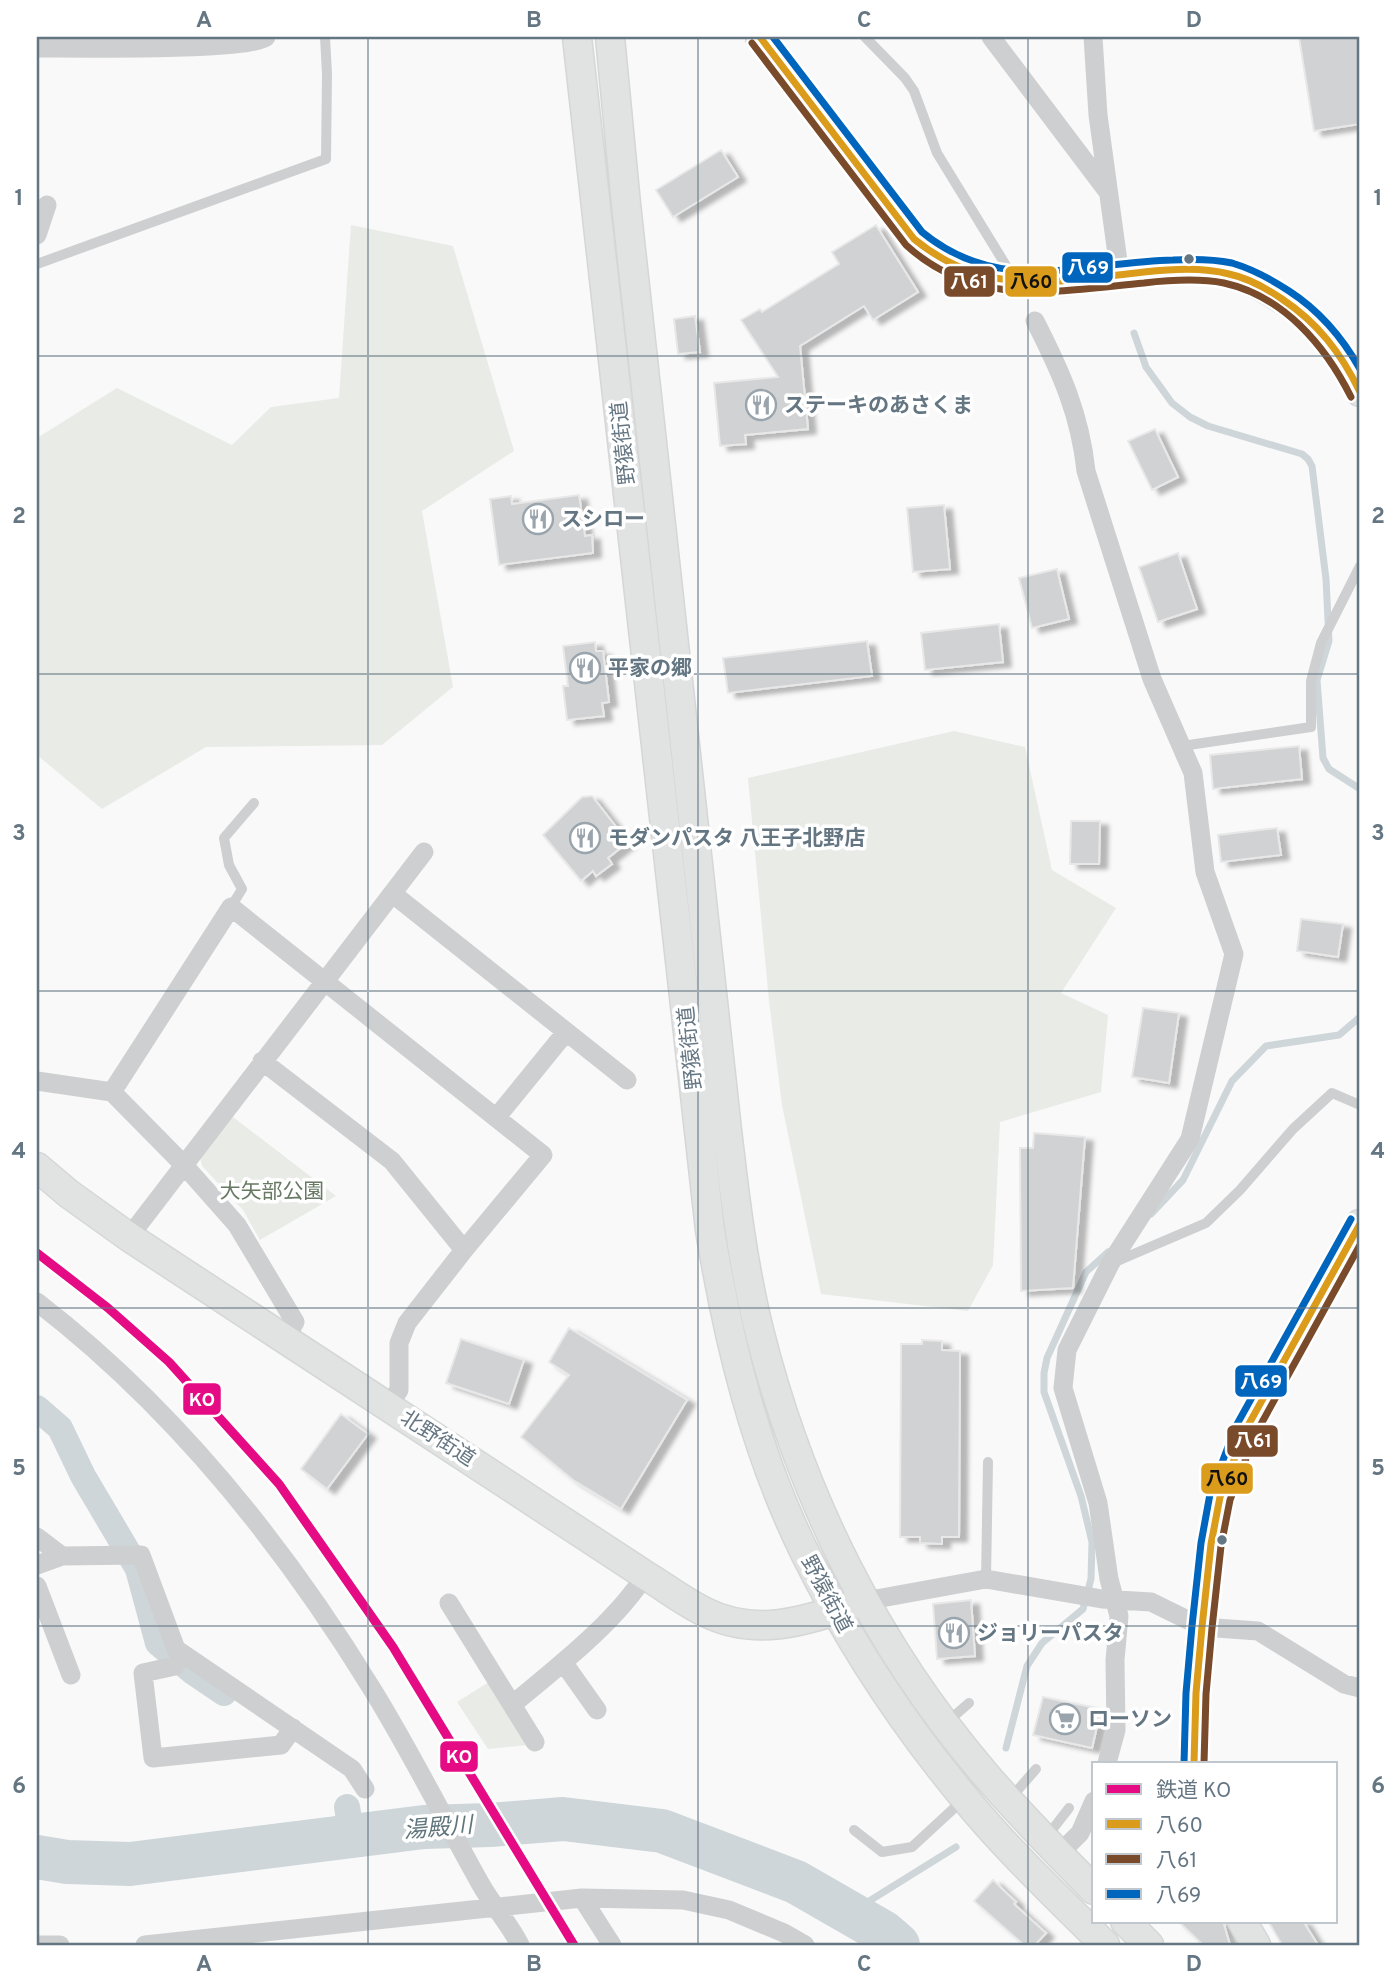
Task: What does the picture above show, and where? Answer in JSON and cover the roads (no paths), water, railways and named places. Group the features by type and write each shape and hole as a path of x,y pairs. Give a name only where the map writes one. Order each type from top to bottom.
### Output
{"main road":[{"name":"野猿街道","path":"577,37 710,1230 744,1389 761,1441 804,1551 835,1611 897,1711 965,1798 1105,1945"},
{"name":"野猿街道","path":"610,37 643,366 740,1239 760,1335 806,1481 833,1543 865,1601 910,1674 946,1723 1009,1801 1092,1887"},
{"path":"760,37 914,239 939,259 977,275 1015,281 1062,283 1154,272 1203,270 1243,278 1272,292 1311,318 1339,351 1360,391"},
{"name":"北野街道","path":"37,1167 69,1194 129,1237 706,1613 736,1623 783,1625 805,1621 865,1601"},
{"path":"1194,1762 1202,1627 1214,1520 1220,1497 1235,1454 1287,1354 1353,1253 1360,1224"},
{"path":"1127,1923 1149,1945"},
{"path":"1243,1923 1256,1945"}],"street":[{"path":"37,48 228,46 260,42 266,37"},
{"path":"991,37 1108,193"},
{"path":"1093,37 1098,115 1120,276"},
{"path":"37,235 47,205"},
{"path":"1035,321 1058,367 1074,410 1082,436 1086,471 1152,679 1193,773 1205,872 1234,954 1189,1139 1112,1261 1067,1350 1063,1388 1098,1503 1108,1599 1119,1616 1115,1660 1116,1722 1107,1762"},
{"path":"129,1237 424,852"},
{"path":"393,894 627,1080"},
{"path":"112,1092 231,907 543,1155 407,1323 399,1343 399,1390 388,1406"},
{"path":"496,1118 566,1032"},
{"path":"262,1061 392,1161 464,1250"},
{"path":"37,1081 112,1092 183,1164 237,1225 295,1322 285,1340"},
{"path":"37,1302 147,1396 216,1474 319,1607 372,1689 481,1886 520,1945"},
{"path":"37,1536 62,1556"},
{"path":"37,1565 62,1556 141,1555 176,1649 352,1769 365,1789"},
{"path":"513,1704 563,1662 633,1596 645,1575"},
{"path":"865,1601 986,1579 1027,1589 1151,1602 1202,1627 1258,1631 1344,1684 1360,1688"},
{"path":"37,1586 71,1675"},
{"path":"449,1603 535,1742"},
{"path":"183,1653 175,1666 143,1673 153,1758 281,1745 293,1728"},
{"path":"563,1662 597,1710"},
{"path":"1052,1846 1080,1833 1092,1806"},
{"path":"582,1898 612,1945"},
{"path":"145,1945 582,1898 695,1902 729,1910 784,1933 805,1945"},
{"path":"37,1945 60,1945"}],"lane":[{"path":"37,264 326,159 325,37"},
{"path":"865,37 915,91 937,153 1015,281"},
{"path":"1182,746 1311,727 1311,681 1321,643 1360,566"},
{"path":"231,907 242,889 229,865 224,838 254,803"},
{"path":"1112,1261 1206,1223 1240,1190 1293,1129 1332,1093 1360,1105"},
{"path":"986,1579 988,1462"},
{"path":"946,1723 969,1703"},
{"path":"1009,1801 1037,1769"},
{"path":"854,1830 882,1852 912,1847 965,1798"},
{"path":"1052,1846 1069,1808"}],"waterway":[{"path":"1134,333 1146,367 1172,403 1190,417 1208,426 1302,454 1312,466 1326,579 1329,641 1317,680 1323,758 1329,769 1360,789"},
{"path":"1151,1214 1183,1180 1232,1081 1266,1046 1339,1035 1360,1017"},
{"path":"1006,1748 1027,1666 1042,1643 1083,1609 1091,1579 1092,1542 1081,1496 1044,1392 1044,1373 1047,1358 1086,1272 1108,1252"},
{"path":"37,1408 60,1428 83,1476 138,1569 158,1643 224,1693"},
{"path":"347,1807 352,1837"},
{"name":"湯殿川","path":"37,1857 67,1862 130,1864 424,1827 563,1819 662,1831 796,1882 883,1932 898,1945"},
{"path":"850,1913 956,1847"}],"rail line":[{"name":"KO","path":"37,1253 108,1308 169,1362 279,1484 393,1647 574,1945"}],"place":[{"name":"ステーキのあさくま","path":"761,405"},
{"name":"スシロー","path":"538,519"},
{"name":"平家の郷","path":"585,668"},
{"name":"モダンパスタ 八王子北野店","path":"585,838"},
{"name":"ジョリーパスタ","path":"954,1633"},
{"name":"ローソン","path":"1065,1719"}],"park label":[{"name":"大矢部公園","path":"272,1191"}]}
